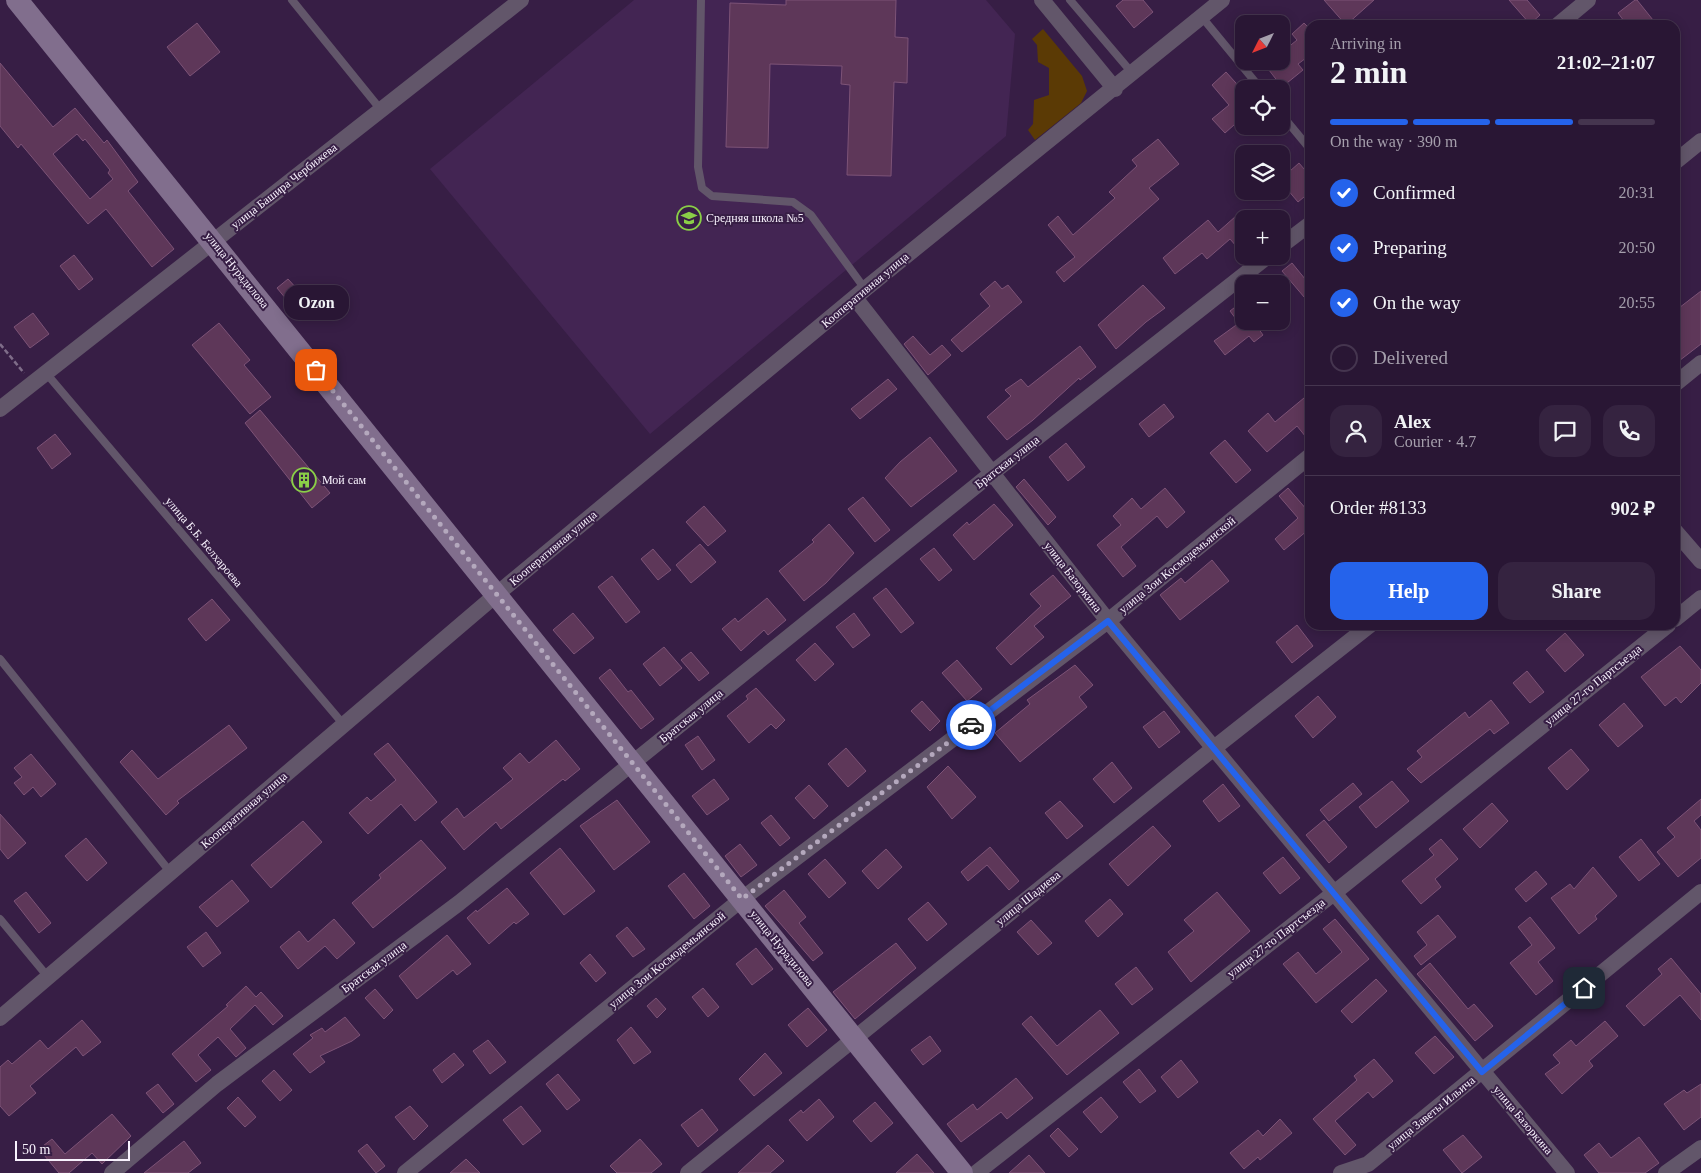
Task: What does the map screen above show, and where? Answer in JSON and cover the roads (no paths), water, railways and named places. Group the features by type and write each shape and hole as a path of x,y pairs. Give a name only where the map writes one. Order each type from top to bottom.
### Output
{"street":[{"name":"улица Нурадилова","path":"17,0 214,242 962,1173"},
{"name":"улица Башира Чербижева","path":"0,409 521,0"},
{"path":"1042,0 1115,89"},
{"name":"Кооперативная улица","path":"0,1018 497,594 860,294 1115,89 1222,0"},
{"path":"1564,20 1588,0"},
{"path":"1680,158 1701,141"},
{"path":"1290,239 1305,228"},
{"name":"Братская улица","path":"112,1173 217,1084 459,903 992,473 1257,265"},
{"name":"улица Базоркина","path":"860,294 992,473 1108,621 1567,1173"},
{"path":"1680,380 1701,363"},
{"name":"улица Зои Космодемьянской","path":"406,1173 742,899 1108,621 1305,460"},
{"path":"1680,537 1701,561"},
{"path":"1680,615 1701,598"},
{"name":"улица Шадиева","path":"688,1173 1214,748 1364,630"},
{"name":"улица 27-го Партсъезда","path":"976,1173 1334,893 1662,630"},
{"name":"улица Заветы Ильича","path":"1340,1173 1368,1164 1701,892"},
{"path":"1666,1173 1700,1149"},
{"path":"1690,1173 1700,1149"}],"lane":[{"path":"292,0 381,110"},
{"path":"702,0 698,167 702,188 712,196 793,202 811,215 860,294"},
{"path":"1070,0 1133,74"},
{"path":"1201,16 1254,80"},
{"path":"1290,125 1305,143"},
{"name":"улица Б.Б. Белхароева","path":"46,373 344,725"},
{"path":"0,659 171,873"},
{"path":"0,919 48,977"}],"place":[{"name":"Средняя школа №5","path":"689,218"},
{"name":"Ozon","path":"316,370"},
{"name":"Мой сам","path":"304,480"}]}
